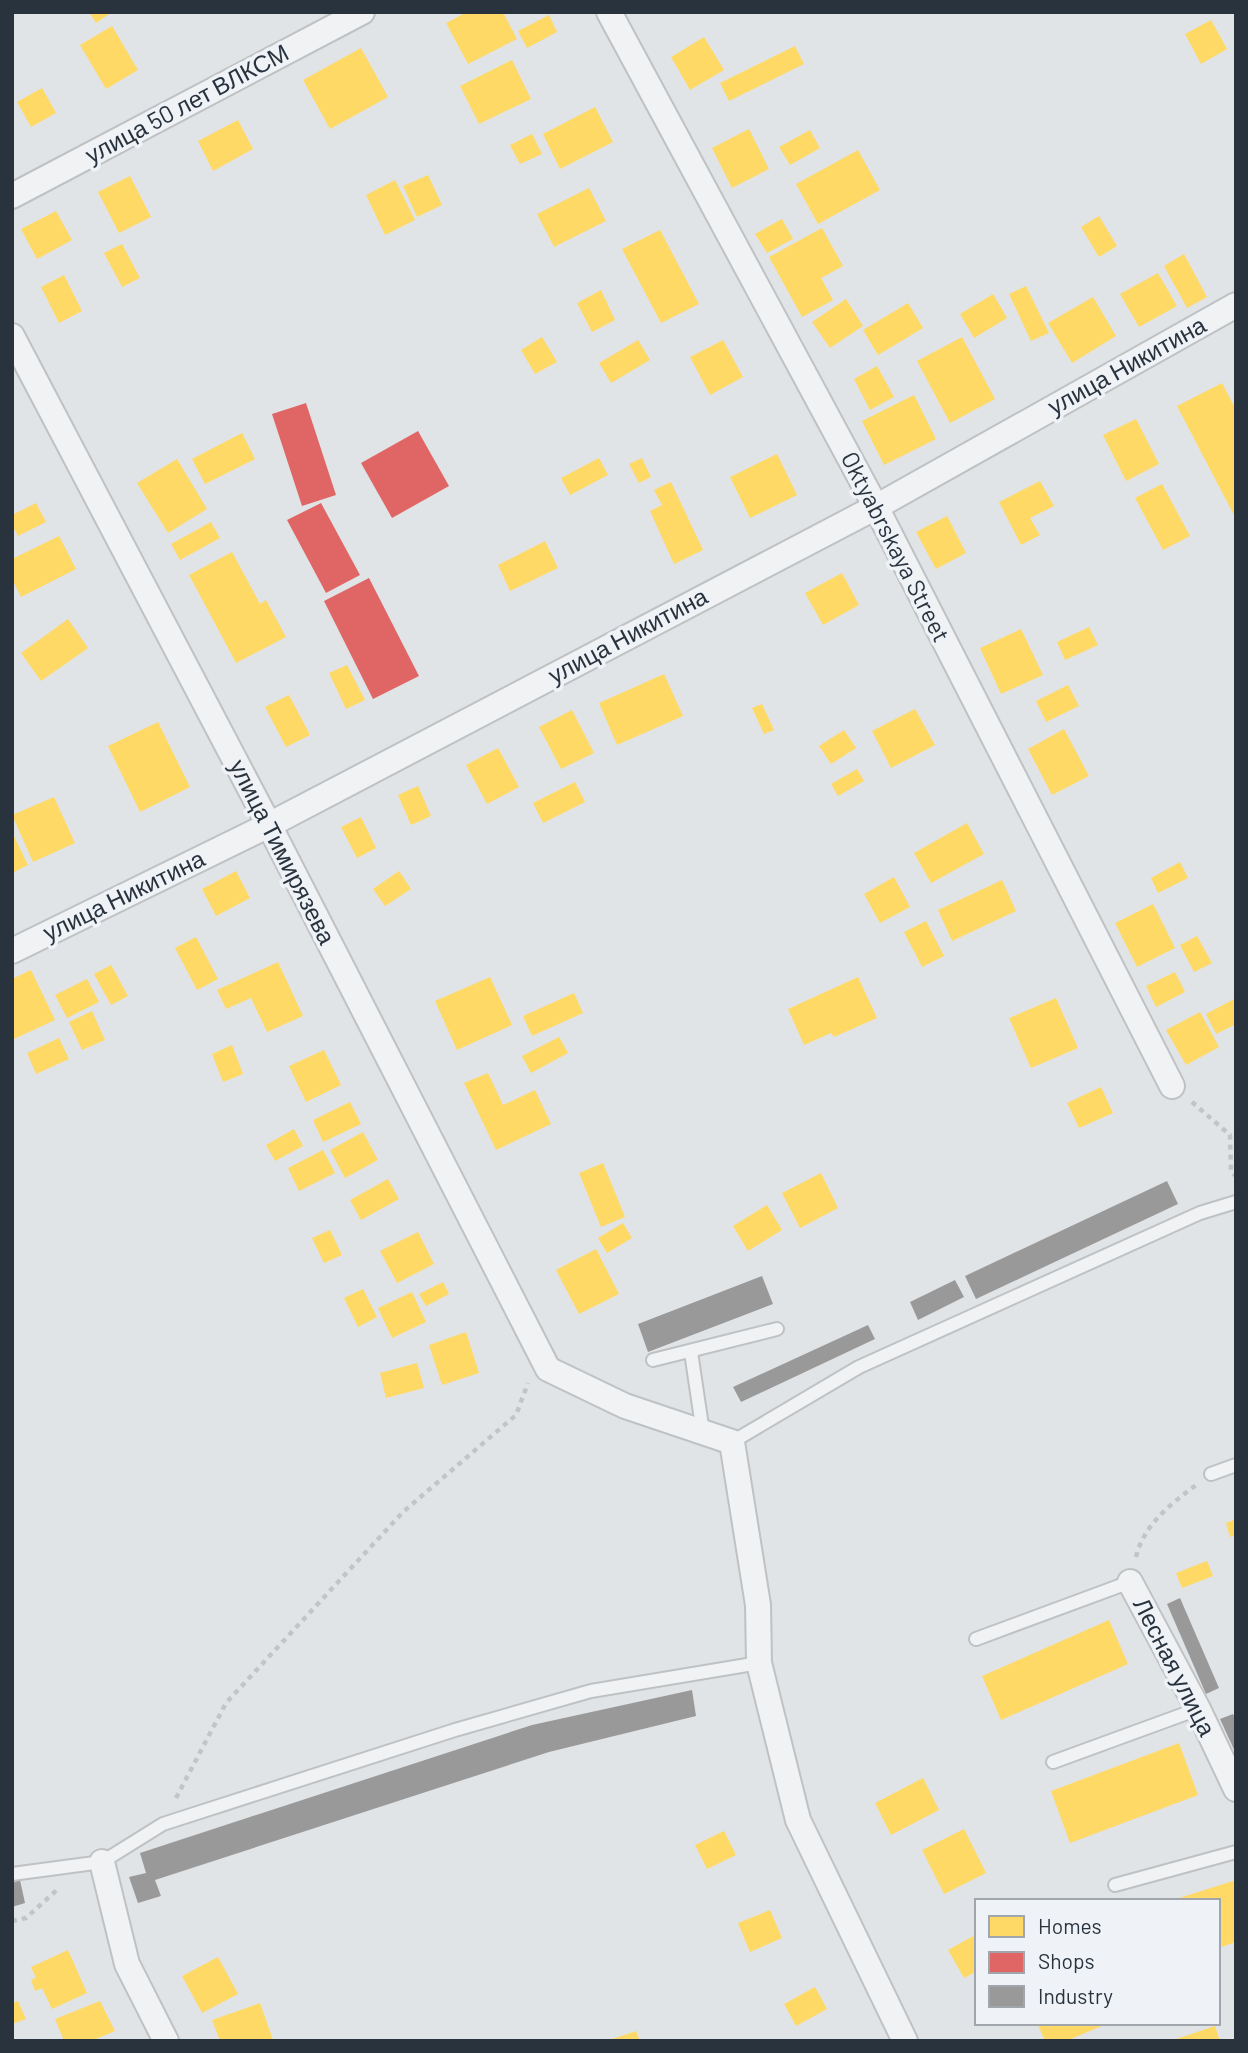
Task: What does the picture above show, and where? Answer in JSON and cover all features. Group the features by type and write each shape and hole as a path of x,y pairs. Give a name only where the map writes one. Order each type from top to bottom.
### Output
{"street":[{"name":"улица 50 лет ВЛКСМ","path":"12,196 362,12"},
{"name":"Oktyabrskaya Street","path":"609,12 876,507 1179,1091"},
{"name":"улица Никитина","path":"12,951 269,825 876,507 1236,305"},
{"name":"улица Тимирязева","path":"12,336 269,825 544,1362"},
{"path":"544,1362 625,1405 732,1442 758,1605 759,1663 798,1820 905,2041"},
{"name":"Лесная улица","path":"1130,1582 1198,1709 1236,1789"},
{"path":"91,1864 127,1964 166,2041"}],"lane":[{"path":"732,1442 859,1367 1200,1213 1236,1202"},
{"path":"653,1360 777,1329"},
{"path":"691,1352 703,1433"},
{"path":"1211,1474 1236,1465"},
{"path":"976,1639 1130,1582"},
{"path":"12,1874 91,1864 163,1824 455,1730 591,1691 759,1663"},
{"path":"1053,1762 1198,1709"},
{"path":"1115,1885 1236,1852"}],"path":[{"path":"1179,1091 1230,1135 1231,1172 1236,1176"},
{"path":"163,1824 226,1703 403,1512 516,1415 544,1362"},
{"path":"1130,1582 1139,1545 1163,1510 1211,1474"},
{"path":"12,1921 26,1918 91,1864"}],"building: Homes":[{"path":"89,12 112,12 96,23"},
{"path":"467,12 503,12 517,39 468,64 446,23"},
{"path":"549,15 557,32 527,48 518,31"},
{"path":"1211,20 1227,49 1201,64 1185,34"},
{"path":"112,26 138,70 106,89 80,45"},
{"path":"704,37 724,70 690,90 671,57"},
{"path":"795,46 804,64 729,101 720,83"},
{"path":"361,48 388,97 330,129 303,80"},
{"path":"512,60 531,99 479,124 460,86"},
{"path":"42,88 56,113 31,127 17,102"},
{"path":"595,107 613,142 560,169 543,134"},
{"path":"238,120 253,149 213,171 198,141"},
{"path":"749,129 769,169 732,188 712,148"},
{"path":"810,130 820,148 790,165 779,147"},
{"path":"532,134 542,154 520,164 510,145"},
{"path":"858,150 880,190 818,224 796,184"},
{"path":"428,175 442,205 417,217 403,186"},
{"path":"130,176 151,217 119,233 98,192"},
{"path":"395,180 415,220 385,235 366,195"},
{"path":"589,188 606,221 554,247 537,214"},
{"path":"56,211 72,240 37,259 21,229"},
{"path":"1099,216 1117,246 1099,257 1081,227"},
{"path":"782,219 793,239 767,253 755,234"},
{"path":"822,228 843,266 821,278 833,300 802,317 769,257"},
{"path":"660,230 699,304 661,323 622,249"},
{"path":"122,244 140,278 122,287 104,253"},
{"path":"1184,254 1207,297 1187,308 1164,266"},
{"path":"1158,273 1177,306 1139,327 1120,294"},
{"path":"64,275 82,311 59,323 41,287"},
{"path":"1026,286 1049,333 1031,341 1009,294"},
{"path":"601,290 615,320 592,332 577,303"},
{"path":"993,294 1007,318 974,338 960,314"},
{"path":"1093,297 1116,336 1072,363 1048,323"},
{"path":"846,299 863,326 830,348 812,322"},
{"path":"908,303 923,328 878,355 863,330"},
{"path":"542,337 557,362 535,374 521,350"},
{"path":"962,337 995,399 950,423 917,361"},
{"path":"638,340 650,360 611,383 599,363"},
{"path":"723,340 743,377 710,395 690,357"},
{"path":"877,366 894,397 870,410 854,379"},
{"path":"1222,383 1236,410 1236,519 1177,406"},
{"path":"914,395 936,439 884,465 862,421"},
{"path":"1136,419 1159,464 1126,481 1103,435"},
{"path":"242,433 255,459 205,484 192,459"},
{"path":"777,454 797,495 750,518 730,477"},
{"path":"599,458 608,475 570,495 561,478"},
{"path":"642,458 651,477 639,483 629,464"},
{"path":"177,459 207,509 168,533 137,483"},
{"path":"1040,481 1054,506 1030,518 1040,535 1021,545 999,502"},
{"path":"671,482 703,550 674,564 650,511 662,505 654,490"},
{"path":"1162,484 1190,536 1163,550 1135,498"},
{"path":"36,503 46,522 18,536 12,525 12,515"},
{"path":"947,516 966,553 936,569 916,532"},
{"path":"211,522 220,538 180,560 171,544"},
{"path":"59,536 76,569 21,597 12,579 12,559"},
{"path":"545,541 558,568 510,591 498,565"},
{"path":"232,552 260,604 266,600 286,637 236,663 189,575"},
{"path":"842,573 859,605 823,625 805,593"},
{"path":"68,619 88,648 41,681 21,653"},
{"path":"1089,627 1098,645 1065,660 1057,642"},
{"path":"1021,629 1043,675 1001,694 980,648"},
{"path":"347,665 365,700 346,709 329,673"},
{"path":"664,674 683,716 617,745 599,703"},
{"path":"1068,685 1079,706 1046,722 1036,701"},
{"path":"289,695 310,735 286,747 265,707"},
{"path":"762,704 774,730 764,734 752,708"},
{"path":"915,709 935,745 891,768 872,731"},
{"path":"572,710 594,753 561,769 539,727"},
{"path":"158,722 190,787 140,812 108,746"},
{"path":"1064,729 1089,776 1052,795 1028,749"},
{"path":"844,730 856,748 831,764 819,746"},
{"path":"498,748 519,787 487,804 466,765"},
{"path":"857,769 864,781 838,796 831,784"},
{"path":"575,782 585,802 543,823 533,803"},
{"path":"418,786 431,816 411,825 398,795"},
{"path":"54,797 75,843 33,862 12,815"},
{"path":"361,817 376,848 357,858 341,827"},
{"path":"967,823 984,854 931,883 914,853"},
{"path":"12,832 28,865 12,873"},
{"path":"1180,862 1188,878 1158,893 1151,878"},
{"path":"236,871 250,898 216,916 202,889"},
{"path":"399,871 411,889 385,906 373,889"},
{"path":"894,877 910,907 880,923 864,894"},
{"path":"1002,880 1016,911 952,941 938,910"},
{"path":"1153,904 1175,948 1137,967 1115,923"},
{"path":"926,921 944,956 922,967 904,932"},
{"path":"1197,936 1212,963 1194,972 1180,945"},
{"path":"196,937 218,979 197,990 175,948"},
{"path":"278,962 303,1016 267,1032 251,998 226,1009 217,990"},
{"path":"111,965 128,996 111,1005 94,974"},
{"path":"31,970 55,1020 14,1039 12,979"},
{"path":"1175,972 1185,992 1156,1007 1146,986"},
{"path":"490,977 512,1025 457,1050 435,1001"},
{"path":"858,977 877,1018 834,1037 831,1033 804,1045 788,1009"},
{"path":"87,979 99,1002 67,1018 55,995"},
{"path":"574,993 583,1013 532,1036 523,1016"},
{"path":"1056,998 1078,1048 1031,1068 1009,1018"},
{"path":"1236,998 1236,1024 1216,1034 1206,1014"},
{"path":"92,1011 105,1040 82,1050 69,1022"},
{"path":"1200,1012 1219,1047 1186,1065 1166,1030"},
{"path":"559,1037 568,1053 531,1073 522,1056"},
{"path":"59,1038 69,1059 36,1074 27,1053"},
{"path":"232,1045 243,1074 223,1082 212,1054"},
{"path":"324,1050 341,1085 306,1102 289,1066"},
{"path":"488,1073 503,1105 535,1090 551,1124 496,1150 464,1083"},
{"path":"1101,1087 1113,1113 1079,1128 1067,1103"},
{"path":"350,1102 361,1124 323,1142 313,1120"},
{"path":"294,1129 303,1146 275,1161 266,1145"},
{"path":"363,1132 378,1160 345,1178 330,1150"},
{"path":"323,1150 335,1173 299,1191 288,1168"},
{"path":"603,1163 625,1217 601,1227 579,1173"},
{"path":"821,1173 838,1208 800,1228 782,1193"},
{"path":"388,1179 399,1199 361,1220 350,1200"},
{"path":"767,1205 782,1230 748,1251 733,1226"},
{"path":"623,1223 632,1238 607,1253 598,1238"},
{"path":"330,1230 342,1255 324,1263 312,1238"},
{"path":"418,1232 434,1264 397,1283 380,1251"},
{"path":"596,1249 619,1294 579,1314 556,1270"},
{"path":"443,1282 449,1294 426,1306 419,1294"},
{"path":"363,1289 377,1317 358,1327 344,1298"},
{"path":"412,1292 426,1322 392,1338 378,1308"},
{"path":"466,1332 479,1373 442,1385 429,1345"},
{"path":"417,1363 424,1388 386,1398 380,1373"},
{"path":"1236,1519 1236,1535 1230,1537 1226,1523"},
{"path":"1207,1561 1213,1576 1182,1588 1176,1573"},
{"path":"1109,1620 1128,1664 1001,1720 982,1676"},
{"path":"1179,1743 1198,1795 1070,1843 1051,1791"},
{"path":"923,1778 939,1810 891,1835 875,1803"},
{"path":"964,1829 986,1873 944,1894 922,1850"},
{"path":"724,1831 736,1855 707,1869 695,1845"},
{"path":"1236,1880 1236,1942 1220,1947 1220,1899 1176,1899"},
{"path":"770,1910 782,1938 750,1952 738,1923"},
{"path":"975,1935 975,1972 964,1978 948,1950"},
{"path":"68,1950 87,1993 52,2009 42,1988 35,1991 31,1980 36,1978 31,1967"},
{"path":"218,1957 238,1994 202,2013 182,1976"},
{"path":"815,1987 827,2009 796,2026 784,2004"},
{"path":"18,2001 26,2019 12,2024 12,2003"},
{"path":"100,2001 115,2031 91,2041 64,2041 55,2019"},
{"path":"260,2003 273,2040 220,2041 212,2020"},
{"path":"1038,2025 1104,2025 1066,2041 1045,2041"},
{"path":"1215,2026 1220,2041 1173,2041 1173,2040"},
{"path":"636,2031 640,2041 609,2041 609,2040"}],"building: Shops":[{"path":"306,403 336,495 302,506 272,414"},
{"path":"418,431 449,486 392,518 361,463"},
{"path":"321,503 360,575 326,593 287,520"},
{"path":"369,578 419,676 373,699 324,601"}],"building: Industry":[{"path":"1167,1181 1178,1204 976,1299 965,1276"},
{"path":"762,1276 773,1304 648,1352 638,1324"},
{"path":"955,1280 964,1297 918,1320 910,1302"},
{"path":"868,1325 875,1339 741,1402 733,1387"},
{"path":"1180,1598 1219,1688 1206,1694 1167,1604"},
{"path":"692,1690 696,1716 549,1752 155,1880 161,1896 138,1903 129,1877 146,1873 140,1853 532,1725"},
{"path":"1233,1714 1236,1720 1236,1754 1220,1719"},
{"path":"20,1880 25,1903 12,1907 12,1883"}]}
